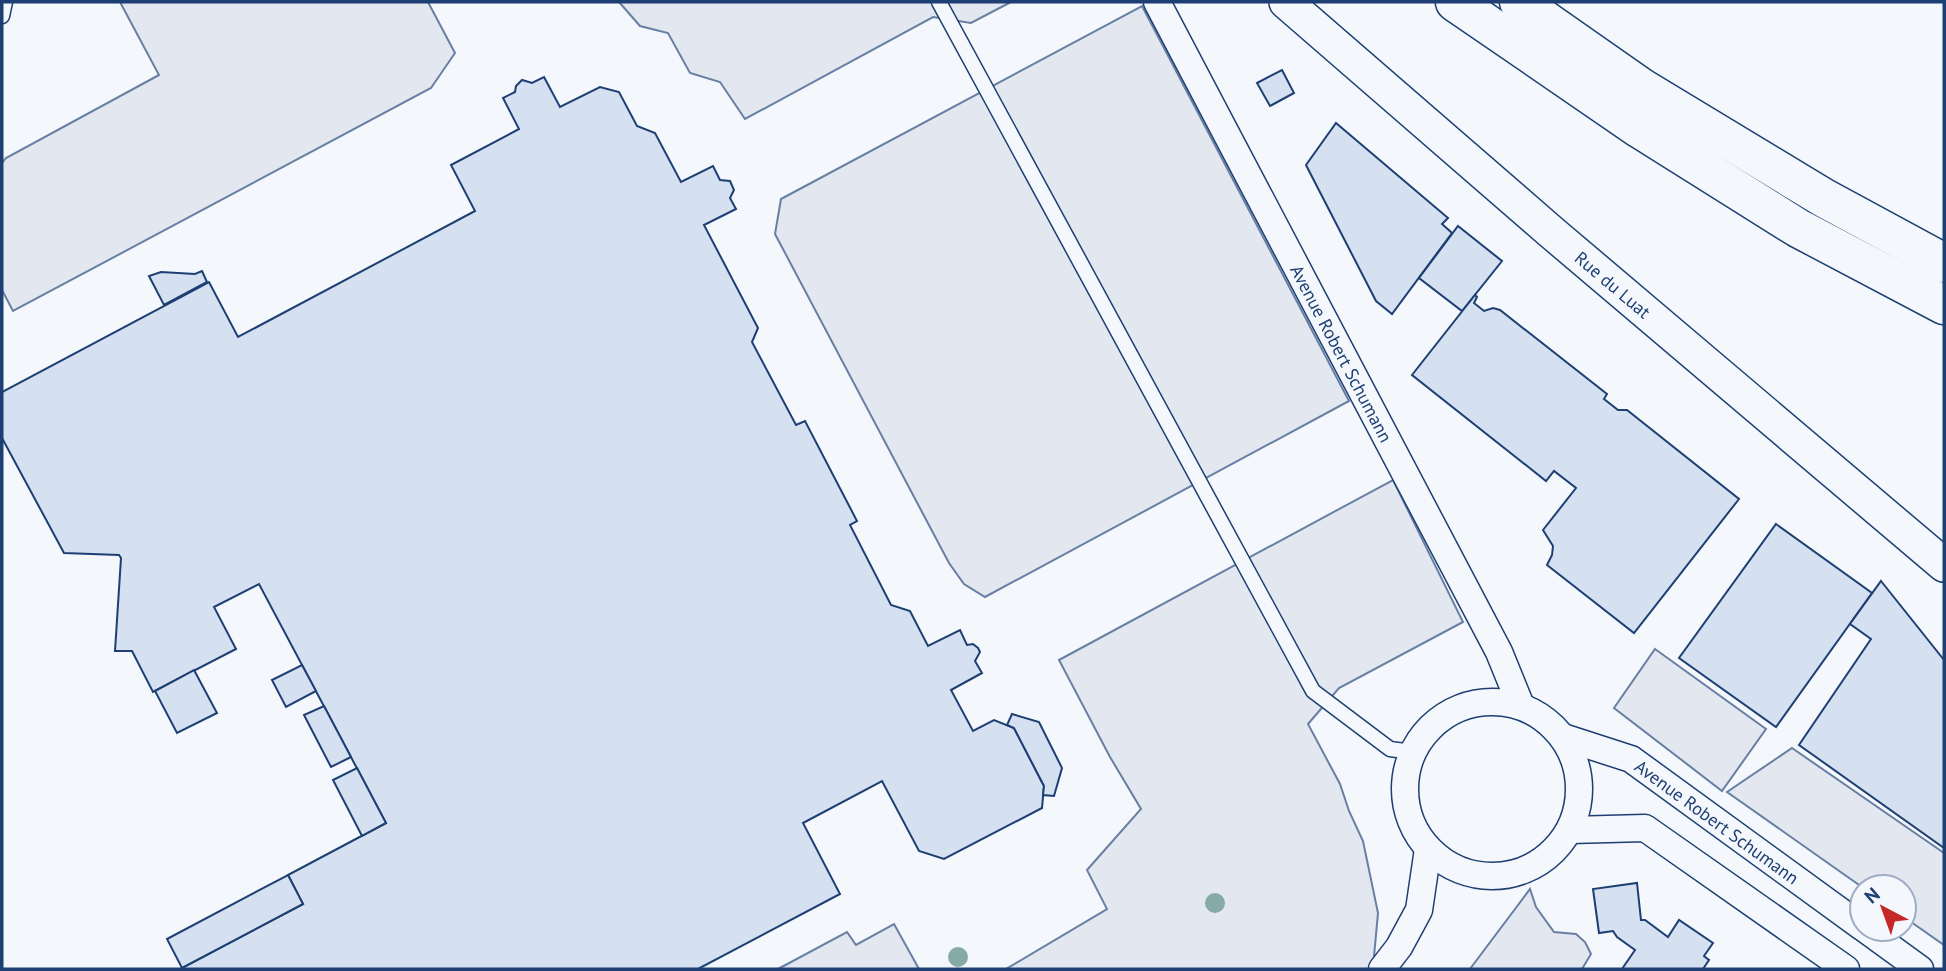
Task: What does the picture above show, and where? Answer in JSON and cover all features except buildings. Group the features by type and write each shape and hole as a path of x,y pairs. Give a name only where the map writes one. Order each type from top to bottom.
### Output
{"highway":[{"path":"1455,2 1640,129 1798,228 1944,305"},
{"path":"1519,2 1642,88 1824,198 1944,263"},
{"path":"1854,258 1944,320"}],"street":[{"name":"Avenue Robert Schumann","path":"1157,2 1493,640 1521,706"},
{"name":"Rue du Luat","path":"1286,2 1944,565"},
{"path":"1491,701 1521,706 1541,716 1563,737 1578,770 1580,801 1570,830 1557,848 1533,867 1504,876 1461,871 1428,849 1412,824 1405,782 1412,752 1436,722 1462,706 1491,701"},
{"name":"Avenue Robert Schumann","path":"1563,737 1631,759 1848,917"},
{"path":"1570,830 1645,828 1846,969"},
{"path":"1382,969 1399,947 1419,910 1428,849"},
{"name":"Avenue Robert Schumann","path":"1884,943 1920,969"}],"lane":[{"path":"2,16 5,2"},
{"path":"939,2 1313,691 1390,750 1412,752"}],"shaded area":[{"path":"120,2 428,2 455,53 431,88 13,311 2,290 2,163 6,158 159,75"},
{"path":"619,2 1011,2 971,23 933,17 745,119 720,82 690,73 668,33 640,26"},
{"path":"1142,6 1349,401 985,597 964,584 949,563 775,234 781,199"},
{"path":"1393,480 1463,622 1339,688 1308,724 1340,784 1363,841 1378,913 1373,967 1006,969 1107,909 1087,870 1141,809 1059,660"},
{"path":"1655,649 1766,729 1722,791 1614,708"},
{"path":"1792,748 1944,853 1944,945 1918,927 1918,873 1848,873 1848,877 1727,792"},
{"path":"1530,889 1536,907 1554,932 1576,934 1585,942 1591,954 1582,969 1470,969"},
{"path":"894,924 919,969 778,969 847,932 856,945"}]}
